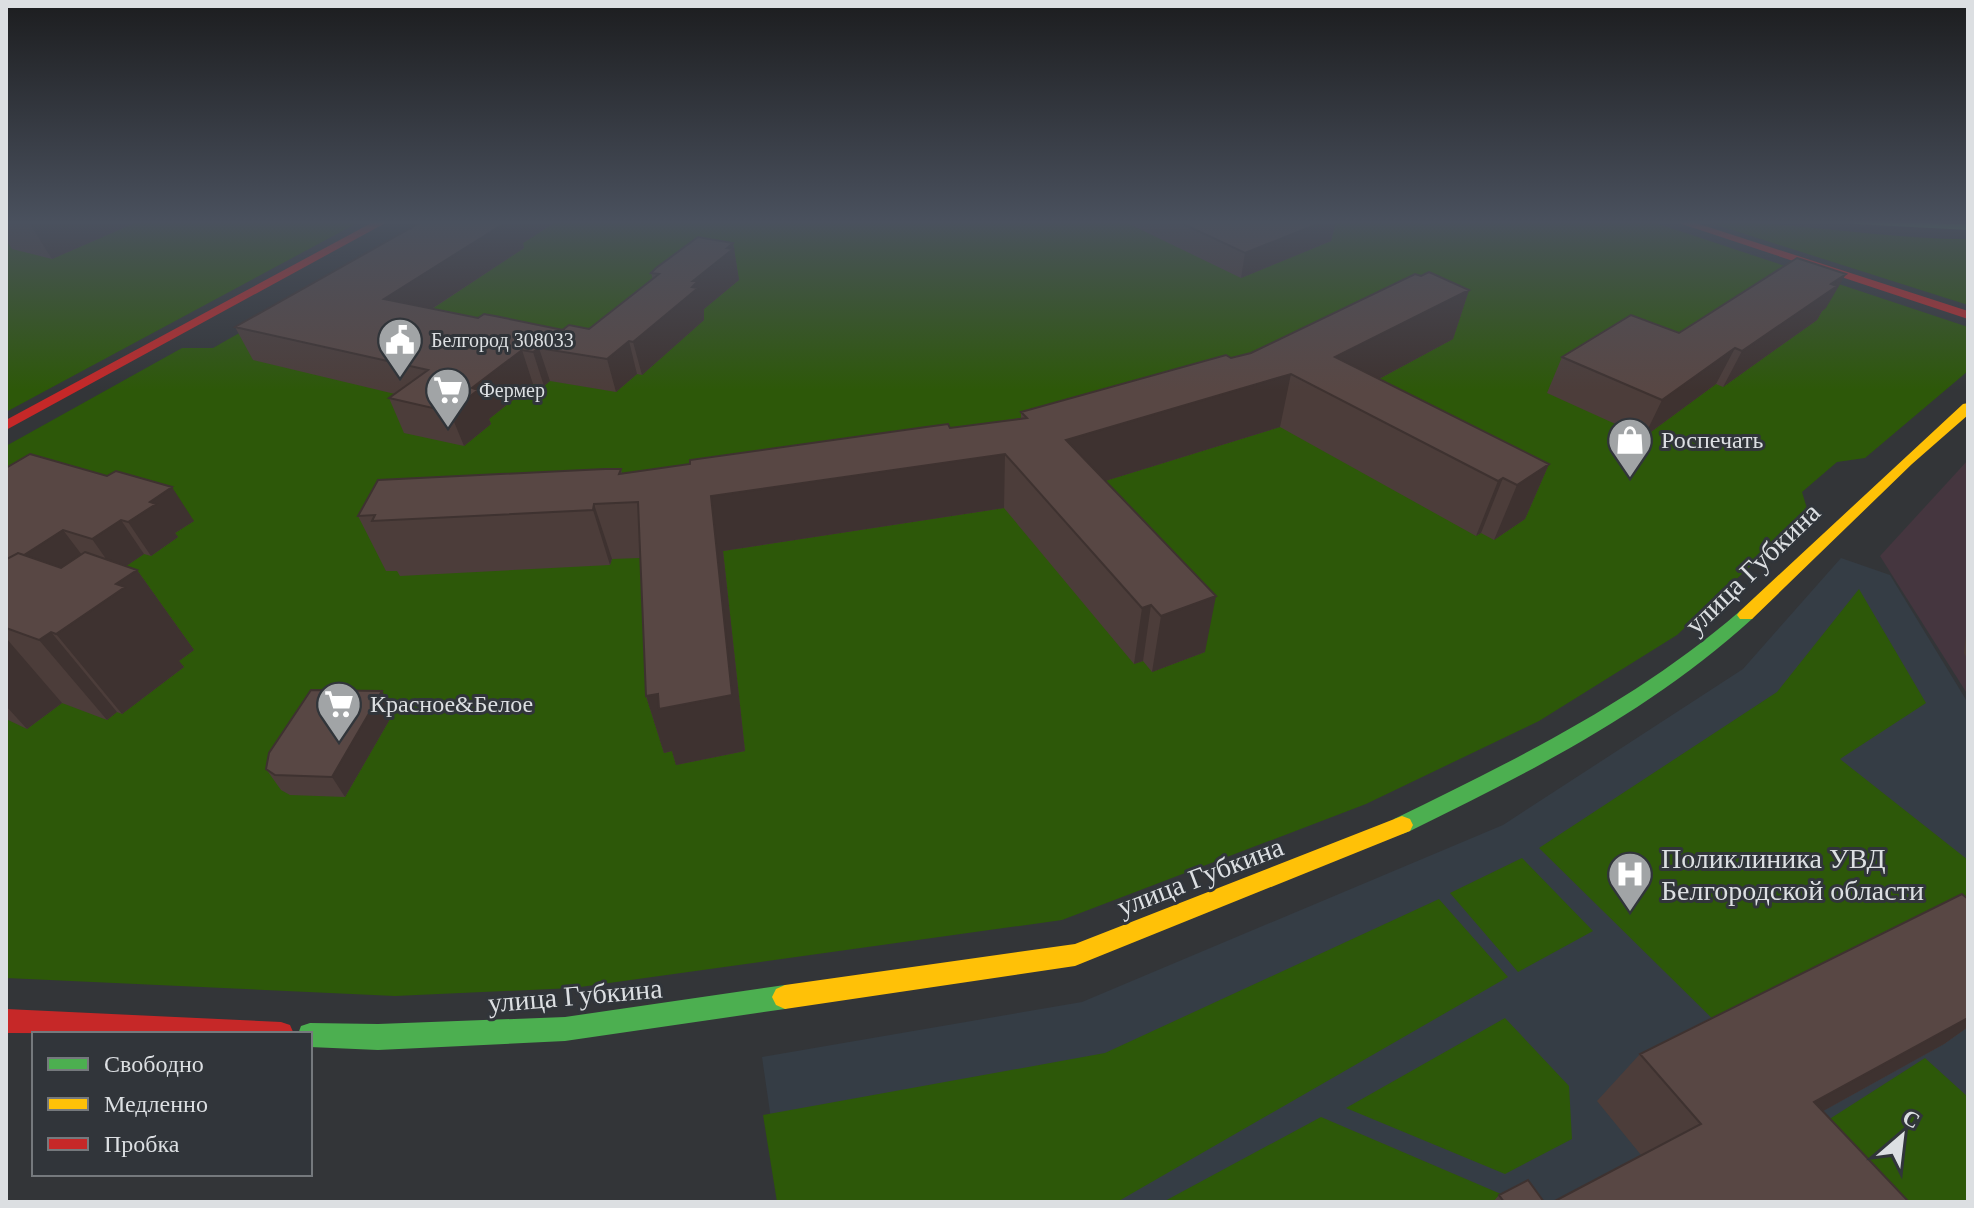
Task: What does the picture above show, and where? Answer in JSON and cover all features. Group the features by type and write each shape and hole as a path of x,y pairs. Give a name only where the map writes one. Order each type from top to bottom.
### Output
{"main road":[{"path":"6,426 279,277"},
{"path":"1852,277 1968,315"},
{"name":"улица Губкина","path":"312,1035 378,1037 565,1029 1075,955 1389,832 1567,743 1707,653 1907,461 1968,407"},
{"path":"6,1021 239,1032"}],"shaded area":[{"path":"1968,460 1968,695 1880,556"},
{"name":"Поликлиника УВД Белгородской области","path":"1841,558 1890,575 1968,703 1968,1202 783,1202 762,1057 1082,1002 1503,825 1743,669"}],"green space":[{"path":"6,277 256,277 6,412"},
{"path":"337,277 1819,277 1968,327 1968,371 1865,458 1837,462 1802,492 1808,512 1677,635 1539,721 1366,804 1062,920 573,988 395,996 6,978 6,446 182,348 213,348"},
{"path":"1881,277 1968,277 1968,305"},
{"path":"1859,589 1926,703 1840,759 1968,860 1968,997 1725,1031 1539,848 1777,692"},
{"path":"1522,858 1593,931 1518,972 1450,893"},
{"path":"1439,899 1508,977 1117,1202 777,1202 763,1115 1105,1053"},
{"path":"1505,1018 1569,1086 1572,1139 1505,1174 1346,1108"},
{"path":"1925,1058 1968,1097 1968,1202 1814,1202 1775,1154"},
{"path":"1321,1117 1515,1200 1163,1202"}],"building":[{"path":"323,277 418,277 384,299 478,318 484,314 562,330 569,325 589,329 655,277 698,277 693,281 698,281 692,287 698,288 633,342 629,341 607,359 539,348 533,352 522,350 472,388 478,390 450,412 389,398 428,370 235,327"},
{"path":"1408,277 1441,277 1469,290 1335,357 1549,464 1517,485 1503,478 1498,481 1291,374 1066,440 1216,596 1161,616 1151,605 1142,608 1005,454 711,496 732,695 659,709 658,694 646,696 638,502 594,504 593,510 372,521 375,515 358,516 378,480 621,469 619,474 690,464 690,460 926,427 948,424 950,428 1027,418 1021,412 1226,355 1231,358 1251,353"},
{"path":"1767,277 1841,277 1831,284 1837,286 1742,351 1735,348 1662,400 1562,357 1631,315 1679,333"},
{"path":"30,454 107,476 116,471 172,487 150,502 156,504 128,522 121,520 92,539 63,530 24,555 18,553 6,559 6,468"},
{"path":"85,552 137,570 116,584 125,587 56,634 51,632 39,640 6,628 6,559 18,553 61,568"},
{"path":"311,690 382,691 332,777 275,775 266,769 269,753"},
{"path":"1962,894 1968,899 1968,1018 1814,1102 1909,1202 1553,1202 1701,1124 1640,1054"},
{"path":"1528,1180 1544,1202 1504,1202 1499,1195"}],"traffic: fast":[{"path":"1402,825 1538,757 1626,707 1708,649 1746,615"},
{"path":"312,1035 378,1037 565,1029 785,997"}],"traffic: slow":[{"path":"1746,615 1968,407"},
{"path":"785,997 1075,955 1402,825"}],"traffic: jam":[{"path":"6,426 279,277"},
{"path":"1852,277 1968,315"},
{"path":"6,1021 239,1032"}],"place":[{"name":"Белгород 308033","path":"400,379"},
{"name":"Фермер","path":"448,429"},
{"name":"Роспечать","path":"1630,479"},
{"name":"Красное&Белое","path":"339,743"},
{"name":"Поликлиника УВД Белгородской области","path":"1630,913"}]}
